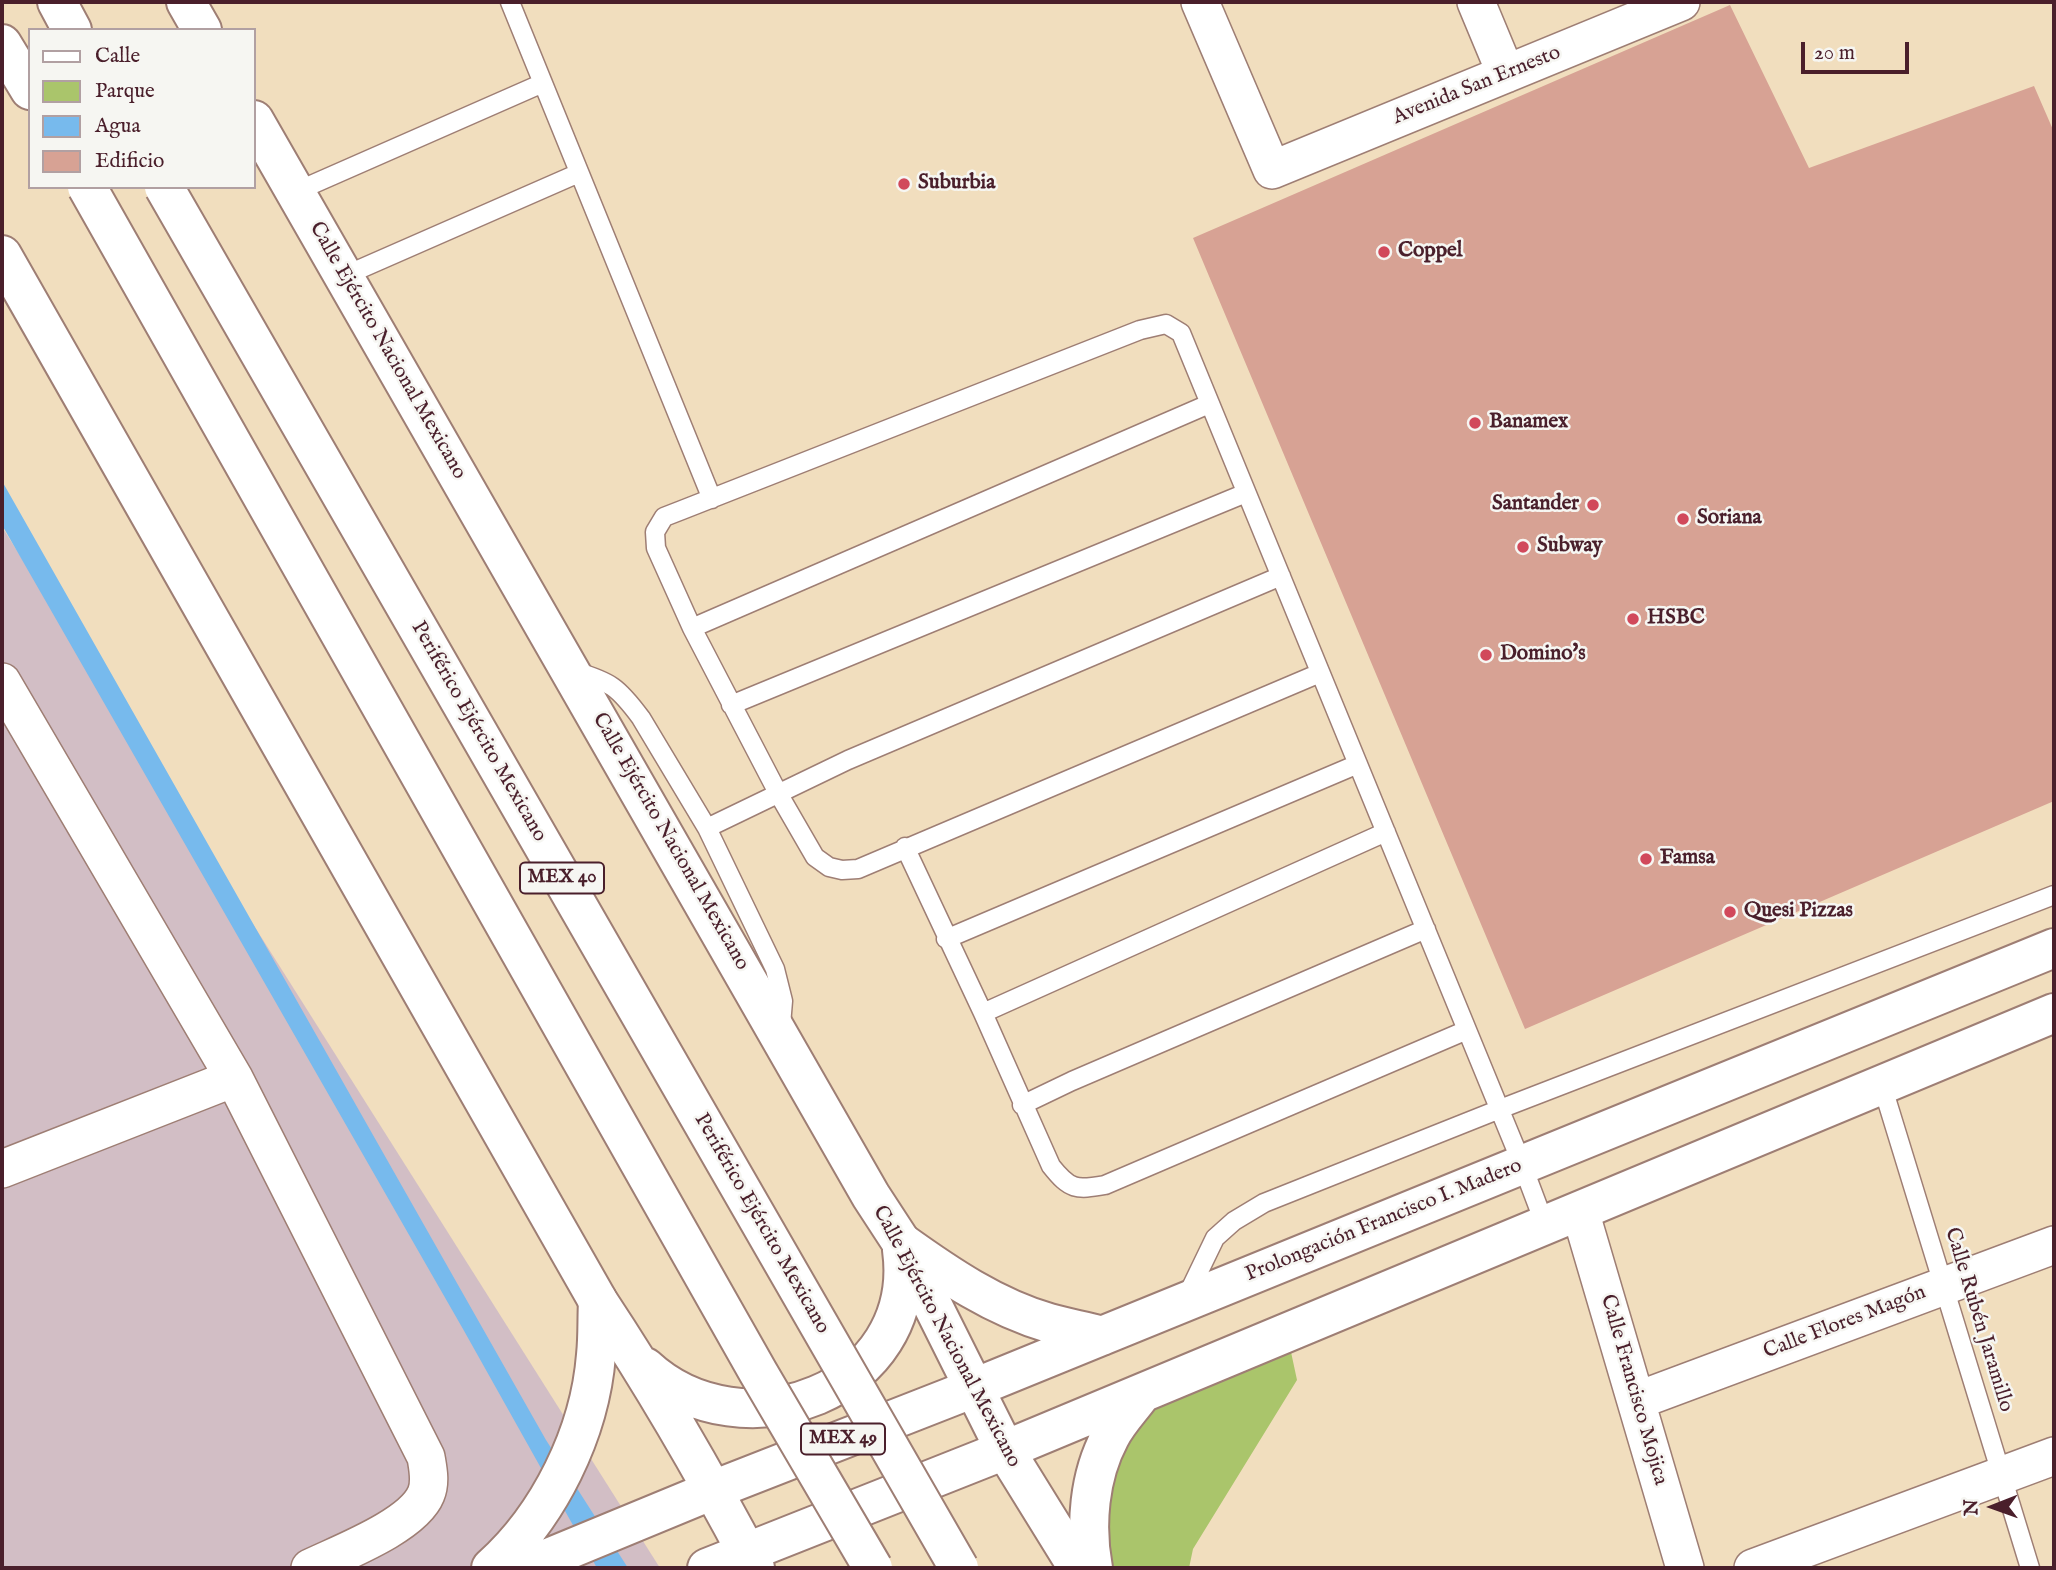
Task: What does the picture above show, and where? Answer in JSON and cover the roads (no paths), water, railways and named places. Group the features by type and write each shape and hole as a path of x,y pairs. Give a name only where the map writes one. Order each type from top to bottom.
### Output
{"main road":[{"path":"57,2 71,28"},
{"path":"186,2 201,28"},
{"path":"2,44 28,87"},
{"name":"Calle Ejército Nacional Mexicano","path":"256,124 871,1196 901,1242 1005,1450 1078,1568"},
{"name":"MEX 40","path":"88,189 758,1372 873,1568"},
{"name":"Periférico Ejército Mexicano","path":"165,189 959,1568"},
{"path":"2,255 598,1301 636,1358 713,1490 750,1560"},
{"name":"Prolongación Francisco I. Madero","path":"713,1490 974,1388 2054,948"},
{"path":"707,1568 750,1560 1005,1450 2054,1013"},
{"path":"636,1358 656,1376 679,1391 705,1402 761,1409 816,1397 863,1366 881,1345 894,1321 902,1295 904,1269 901,1242"},
{"path":"901,1242 946,1275 996,1302 1047,1322 1102,1336"},
{"path":"491,1568 538,1513 566,1464 586,1412 596,1357 598,1301"},
{"path":"1093,1568 1088,1542 1091,1488 1110,1437 1142,1393"},
{"name":"MEX 49","path":"524,1568 713,1490"}],"street":[{"name":"Avenida San Ernesto","path":"1200,2 1272,170 1681,2"},
{"path":"1476,2 1506,74"},
{"path":"2,682 234,1078 426,1457 429,1480 427,1493 408,1518 310,1568"},
{"path":"2,1169 234,1078"},
{"name":"Calle Francisco Mojica","path":"1580,1211 1685,1568"},
{"name":"Calle Flores Magón","path":"1636,1401 2054,1245"},
{"path":"1753,1568 2054,1456"}],"lane":[{"path":"510,2 712,499"},
{"path":"295,192 543,83"},
{"path":"344,276 579,173"},
{"path":"1320,673 858,869 842,870 829,867 814,857 778,793 692,628 656,548 655,532 664,517 1140,330 1166,324 1181,333 1500,1109 1545,1225"},
{"path":"692,628 1209,404"},
{"path":"731,705 1246,493"},
{"path":"706,828 848,760 1281,576"},
{"path":"570,670 611,684 629,701 706,828 775,969 783,1001 781,1036"},
{"path":"946,939 1358,764"},
{"path":"983,1013 1386,832"},
{"path":"905,847 1051,1166 1065,1184 1080,1189 1105,1185 1467,1030"},
{"path":"1185,1302 1215,1238 1234,1221 1264,1203 2054,895"},
{"path":"1022,1105 1426,929"},
{"name":"Calle Rubén Jaramillo","path":"1882,1085 2030,1568"}],"water":[{"path":"2,481 546,1440 628,1568 597,1568 2,525"}],"place":[{"name":"Suburbia","path":"904,184"},
{"name":"Coppel","path":"1384,252"},
{"name":"Banamex","path":"1475,423"},
{"name":"Santander","path":"1593,505"},
{"name":"Soriana","path":"1683,519"},
{"name":"Subway","path":"1523,547"},
{"name":"HSBC","path":"1633,619"},
{"name":"Domino's","path":"1486,655"},
{"name":"Famsa","path":"1646,859"},
{"name":"Quesi Pizzas","path":"1730,912"}]}
